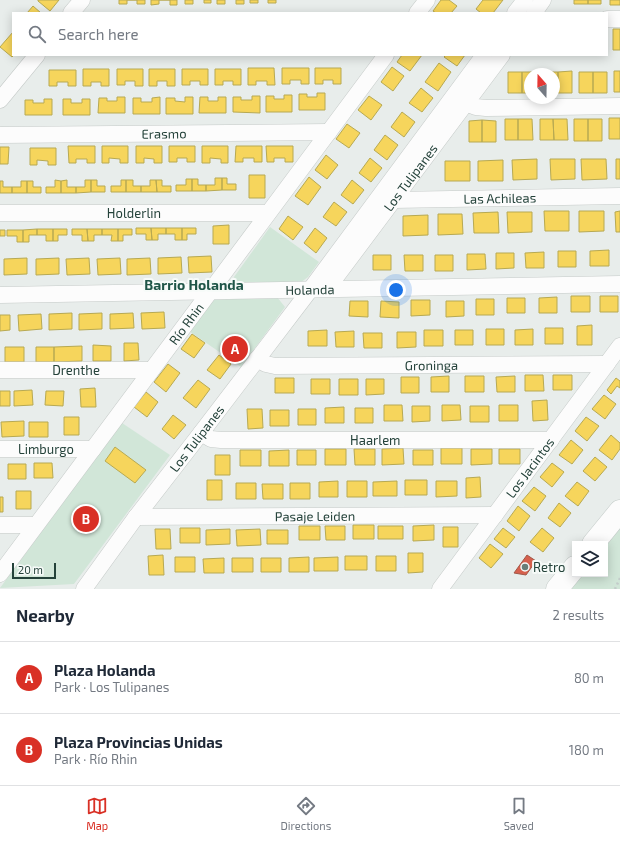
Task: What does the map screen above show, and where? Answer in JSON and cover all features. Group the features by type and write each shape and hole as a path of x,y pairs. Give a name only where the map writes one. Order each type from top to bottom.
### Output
{"street":[{"path":"72,12 82,0"},
{"path":"418,12 427,0"},
{"path":"516,12 525,0"},
{"path":"535,12 543,0"},
{"path":"608,19 620,19"},
{"path":"0,100 36,56"},
{"name":"Río Rhin","path":"0,574 385,56"},
{"name":"Los Tulipanes","path":"84,589 136,517 310,290 336,277 388,196 483,56"},
{"name":"Los Tulipanes","path":"388,196 466,103 501,56"},
{"path":"466,103 476,107 486,108 620,106"},
{"name":"Erasmo","path":"0,135 329,132"},
{"name":"Las Achileas","path":"388,196 620,196"},
{"name":"Holderlin","path":"0,213 268,213"},
{"name":"Holanda","path":"0,295 620,284"},
{"name":"Los Jacintos","path":"440,589 620,346"},
{"name":"Groninga","path":"257,359 266,364 275,366 607,364"},
{"name":"Drenthe","path":"0,370 151,370"},
{"name":"Haarlem","path":"201,433 212,439 221,440 551,440"},
{"name":"Limburgo","path":"0,449 93,449"},
{"path":"595,541 620,511"},
{"name":"Pasaje Leiden","path":"136,517 495,515"},
{"path":"0,525 36,525"},
{"path":"557,589 572,571"}],"path":[{"path":"615,589 620,578"}],"green space":[{"path":"270,227 319,262 308,277 300,283 237,285 234,277"},
{"path":"277,297 285,307 241,367 189,331 211,300"},
{"path":"122,423 170,455 74,584 0,588"},
{"path":"620,509 620,589 565,589 573,577 608,577 608,541 606,541"}],"building: Homes":[{"path":"38,0 59,0 50,11"},
{"path":"119,0 127,0 127,4 119,4"},
{"path":"137,0 145,0 145,4 137,4"},
{"path":"151,0 159,0 159,4 151,5"},
{"path":"170,0 177,0 177,5 170,5"},
{"path":"185,0 193,0 193,4 185,4"},
{"path":"204,0 211,0 211,3 204,3"},
{"path":"217,0 225,0 225,4 217,4"},
{"path":"236,0 244,0 244,4 236,4"},
{"path":"250,0 258,0 258,3 250,3"},
{"path":"268,0 276,0 276,3 268,3"},
{"path":"441,0 449,0 457,6 452,12 433,11"},
{"path":"483,0 503,0 494,12 480,12 476,9"},
{"path":"574,0 588,0 588,4 574,4"},
{"path":"588,0 601,0 601,4 588,4"},
{"path":"610,0 620,0 620,5 610,5"},
{"path":"33,6 40,12 28,12"},
{"path":"613,29 620,29 620,50 613,50"},
{"path":"12,33 13,56 12,57 0,47"},
{"path":"401,56 421,56 410,71 397,62"},
{"path":"445,56 464,56 457,66 444,57"},
{"path":"439,63 451,72 438,91 425,82"},
{"path":"392,67 404,76 393,91 381,82"},
{"path":"248,68 274,68 275,85 267,85 267,81 256,81 256,85 248,85"},
{"path":"282,68 309,68 309,84 301,84 301,80 290,80 290,84 282,84"},
{"path":"315,68 341,68 341,84 333,84 333,80 323,80 323,84 315,84"},
{"path":"83,69 109,69 109,86 101,86 101,82 91,82 91,86 83,86"},
{"path":"117,69 143,69 143,86 135,86 135,81 125,81 125,85 117,85"},
{"path":"149,69 175,69 175,86 167,86 167,81 157,81 157,86 149,86"},
{"path":"182,69 208,69 208,85 200,85 200,81 190,81 190,85 182,85"},
{"path":"215,69 241,69 241,85 233,85 233,81 223,81 223,85 215,85"},
{"path":"49,70 76,70 76,86 68,86 68,82 57,82 57,86 49,86"},
{"path":"572,71 572,93 560,93 560,72"},
{"path":"614,71 620,71 620,92 614,92"},
{"path":"508,72 522,72 522,93 508,93"},
{"path":"522,72 524,72 524,93 522,93"},
{"path":"579,72 593,72 593,93 579,93"},
{"path":"593,72 607,72 607,93 593,93"},
{"path":"421,88 433,98 422,112 409,103"},
{"path":"317,93 325,93 325,110 299,110 299,94 307,94 307,97 317,97"},
{"path":"284,95 292,95 292,112 266,112 266,96 274,96 274,99 284,99"},
{"path":"252,96 260,96 260,113 233,112 233,97 241,97 241,100 252,100"},
{"path":"369,96 382,105 371,120 358,110"},
{"path":"117,97 125,97 125,113 98,113 99,98 107,98 107,101 117,101"},
{"path":"160,97 160,114 133,114 133,98 141,98 141,102 152,102 152,98"},
{"path":"185,97 193,97 193,114 166,114 166,98 175,98 175,101 185,102"},
{"path":"200,97 208,97 208,101 218,101 218,97 226,97 226,113 199,113"},
{"path":"44,99 52,99 52,115 25,115 25,100 33,100 33,103 44,103"},
{"path":"63,99 71,99 71,103 82,103 82,99 90,99 90,115 63,115"},
{"path":"402,112 415,122 404,137 391,127"},
{"path":"609,118 620,118 620,139 609,139"},
{"path":"505,119 518,119 518,140 505,140"},
{"path":"518,119 532,119 533,140 518,140"},
{"path":"540,119 553,119 554,140 540,140"},
{"path":"553,119 567,119 568,140 554,140"},
{"path":"574,119 588,119 588,141 574,141"},
{"path":"588,119 602,119 602,141 588,141"},
{"path":"482,120 482,142 469,142 469,121"},
{"path":"482,120 496,121 496,142 482,142"},
{"path":"347,124 360,133 349,148 336,139"},
{"path":"385,135 398,145 387,160 374,150"},
{"path":"68,146 95,146 95,163 87,163 87,159 76,159 76,163 69,163"},
{"path":"102,146 128,146 128,163 120,163 120,159 109,158 109,163 102,163"},
{"path":"136,146 162,146 162,163 154,163 154,159 144,158 144,163 136,163"},
{"path":"169,146 195,146 195,162 187,162 187,158 177,158 177,162 169,162"},
{"path":"202,146 228,146 228,163 221,163 221,159 210,158 210,163 202,163"},
{"path":"236,146 262,146 262,162 254,162 254,158 243,158 243,162 235,162"},
{"path":"266,146 293,146 293,162 285,162 285,158 274,158 274,162 267,162"},
{"path":"0,147 9,147 8,164 0,164"},
{"path":"30,148 56,148 56,165 48,165 48,161 37,160 37,165 30,165"},
{"path":"326,155 338,165 327,179 315,170"},
{"path":"370,158 382,168 371,182 359,173"},
{"path":"537,159 537,179 513,180 512,160"},
{"path":"550,159 575,159 575,179 551,180"},
{"path":"581,159 606,159 607,179 582,180"},
{"path":"616,159 620,159 620,179 616,179"},
{"path":"503,160 503,181 478,181 478,161"},
{"path":"445,161 470,161 470,181 445,181"},
{"path":"249,175 265,175 265,198 249,198"},
{"path":"309,177 321,187 308,205 295,196"},
{"path":"215,178 222,178 222,190 206,191 206,185 215,185"},
{"path":"222,178 227,178 227,184 236,184 236,190 222,190"},
{"path":"186,179 192,179 192,191 176,191 176,185 186,185"},
{"path":"192,179 198,179 198,185 206,185 206,191 192,191"},
{"path":"55,180 61,181 61,193 46,193 46,187 55,187"},
{"path":"67,180 67,187 76,187 76,193 61,193 61,181"},
{"path":"85,180 91,180 91,192 76,193 76,187 85,187"},
{"path":"91,180 97,180 97,186 105,186 105,192 91,192"},
{"path":"121,180 126,180 126,192 111,192 111,186 121,186"},
{"path":"126,180 133,180 133,186 141,186 141,192 126,192"},
{"path":"150,180 156,180 157,192 141,192 141,186 150,186"},
{"path":"156,180 162,180 162,186 171,186 171,192 157,192"},
{"path":"352,180 364,190 353,204 341,195"},
{"path":"0,181 3,181 3,187 12,187 12,193 0,193"},
{"path":"21,181 27,181 27,193 12,193 12,187 21,187"},
{"path":"27,181 33,181 33,187 41,187 41,193 27,193"},
{"path":"334,202 347,212 336,226 323,217"},
{"path":"544,211 569,211 569,231 545,231"},
{"path":"579,211 604,211 604,231 579,232"},
{"path":"620,211 620,232 616,232 615,212"},
{"path":"498,212 499,233 474,233 473,213"},
{"path":"507,212 532,212 532,232 508,233"},
{"path":"438,214 462,214 463,234 438,235"},
{"path":"428,215 428,235 403,236 403,216"},
{"path":"288,216 303,227 293,240 279,229"},
{"path":"229,225 229,244 213,244 213,226"},
{"path":"136,228 151,228 152,240 146,240 146,234 136,234"},
{"path":"151,228 166,228 166,234 158,234 158,240 152,240"},
{"path":"166,228 182,228 182,240 175,240 175,234 166,234"},
{"path":"182,228 196,228 196,234 187,234 187,240 182,240"},
{"path":"315,228 327,238 316,253 304,243"},
{"path":"37,229 37,235 29,235 29,242 23,242 23,230"},
{"path":"37,229 53,229 53,241 46,241 46,235 37,235"},
{"path":"53,229 67,229 67,235 58,235 58,241 53,241"},
{"path":"72,229 87,229 88,241 82,241 82,235 72,235"},
{"path":"87,229 102,229 102,235 94,235 94,241 88,241"},
{"path":"102,229 118,229 118,241 111,241 112,235 102,235"},
{"path":"118,229 132,229 132,235 123,235 123,241 118,241"},
{"path":"0,230 5,230 5,236 0,236"},
{"path":"7,230 23,230 23,242 17,242 17,236 7,236"},
{"path":"609,250 609,266 590,266 590,251"},
{"path":"558,251 576,251 576,267 558,267"},
{"path":"544,252 544,268 526,268 525,253"},
{"path":"496,253 514,253 514,268 496,269"},
{"path":"467,254 485,254 486,269 467,270"},
{"path":"373,255 391,255 391,270 373,270"},
{"path":"404,255 423,255 423,271 405,271"},
{"path":"435,255 453,255 453,271 435,271"},
{"path":"211,256 212,272 189,273 188,257"},
{"path":"181,257 182,273 158,274 158,258"},
{"path":"27,258 27,274 4,275 4,259"},
{"path":"59,258 59,274 36,275 36,259"},
{"path":"89,258 90,274 67,275 66,259"},
{"path":"120,258 121,274 98,275 97,259"},
{"path":"150,258 151,274 127,275 127,259"},
{"path":"571,296 590,296 590,312 571,312"},
{"path":"600,296 618,296 618,312 600,312"},
{"path":"557,297 557,313 539,313 539,298"},
{"path":"507,298 525,298 525,313 507,313"},
{"path":"476,299 494,299 494,315 476,315"},
{"path":"411,300 430,300 430,315 411,316"},
{"path":"350,301 368,301 368,317 349,316"},
{"path":"381,301 399,302 399,318 380,317"},
{"path":"446,301 464,301 464,316 446,317"},
{"path":"164,312 165,328 142,329 141,313"},
{"path":"72,313 72,329 49,330 49,314"},
{"path":"102,313 102,329 79,330 79,314"},
{"path":"133,313 134,328 110,329 110,314"},
{"path":"41,314 42,329 19,331 18,315"},
{"path":"0,315 10,315 10,330 0,331"},
{"path":"592,325 592,345 577,345 577,326"},
{"path":"545,328 563,328 563,344 545,344"},
{"path":"486,329 504,329 504,345 486,345"},
{"path":"533,329 533,345 515,345 515,330"},
{"path":"327,330 327,346 308,346 308,331"},
{"path":"424,330 443,330 443,346 424,346"},
{"path":"455,330 473,330 473,345 455,345"},
{"path":"354,331 354,347 336,347 335,332"},
{"path":"397,332 416,332 416,347 397,348"},
{"path":"363,333 382,333 382,348 364,348"},
{"path":"192,334 205,343 194,358 181,349"},
{"path":"124,343 138,343 139,360 124,361"},
{"path":"93,345 111,346 111,361 93,361"},
{"path":"82,346 82,361 54,362 54,347"},
{"path":"5,347 24,347 24,362 5,362"},
{"path":"36,347 54,347 54,362 36,362"},
{"path":"219,355 231,364 220,379 207,370"},
{"path":"168,364 180,373 166,392 154,382"},
{"path":"525,375 543,375 544,391 525,391"},
{"path":"553,375 572,375 572,390 553,390"},
{"path":"449,376 449,392 431,392 431,377"},
{"path":"465,376 484,376 484,392 465,392"},
{"path":"515,376 515,392 497,392 496,377"},
{"path":"401,377 419,377 419,393 401,393"},
{"path":"275,378 294,378 294,393 275,393"},
{"path":"616,378 620,381 620,388 617,386 611,394 607,390"},
{"path":"311,379 330,379 330,394 311,394"},
{"path":"339,379 358,379 358,395 339,395"},
{"path":"366,379 384,379 384,394 366,395"},
{"path":"198,380 210,389 196,408 183,398"},
{"path":"95,388 96,407 81,407 80,389"},
{"path":"32,390 33,405 14,406 14,391"},
{"path":"0,391 10,391 10,406 0,406"},
{"path":"46,391 64,391 63,406 45,405"},
{"path":"146,392 158,402 147,417 134,407"},
{"path":"604,395 616,404 605,419 592,409"},
{"path":"547,400 548,420 533,421 532,401"},
{"path":"384,405 402,405 403,421 384,421"},
{"path":"442,405 460,405 461,420 442,421"},
{"path":"499,405 518,405 518,421 499,421"},
{"path":"412,406 430,406 430,421 412,422"},
{"path":"470,406 489,406 489,422 470,422"},
{"path":"344,407 344,423 325,423 325,408"},
{"path":"355,408 373,408 373,423 355,423"},
{"path":"247,409 262,409 263,428 248,429"},
{"path":"298,409 316,409 316,425 298,425"},
{"path":"270,410 289,410 289,426 270,426"},
{"path":"173,415 186,425 174,439 162,429"},
{"path":"64,417 79,417 79,435 64,435"},
{"path":"586,417 599,426 587,441 575,431"},
{"path":"24,421 24,436 2,437 1,422"},
{"path":"29,422 48,422 48,437 29,437"},
{"path":"611,435 620,443 620,449 612,460 599,450"},
{"path":"571,440 583,450 572,464 559,455"},
{"path":"115,447 146,470 135,483 105,461"},
{"path":"403,448 404,464 382,465 382,449"},
{"path":"441,448 462,448 462,464 441,464"},
{"path":"325,449 346,449 346,465 325,465"},
{"path":"354,449 375,449 375,465 355,465"},
{"path":"471,449 492,449 492,464 471,465"},
{"path":"499,449 520,449 520,464 499,464"},
{"path":"240,450 261,450 261,466 240,466"},
{"path":"289,450 289,466 269,466 269,451"},
{"path":"297,450 316,450 316,465 297,465"},
{"path":"413,450 433,450 433,465 413,465"},
{"path":"215,455 230,455 230,475 215,475"},
{"path":"595,457 607,467 595,481 583,471"},
{"path":"34,463 52,463 53,478 34,478"},
{"path":"552,463 564,472 552,487 540,477"},
{"path":"8,464 26,464 26,479 8,479"},
{"path":"480,477 481,497 466,498 466,478"},
{"path":"207,480 222,480 222,500 207,500"},
{"path":"405,480 427,480 427,495 405,495"},
{"path":"338,481 338,497 319,497 319,482"},
{"path":"347,481 367,481 367,497 347,497"},
{"path":"397,481 397,496 373,496 373,482"},
{"path":"436,481 457,481 457,496 436,497"},
{"path":"577,482 589,491 578,506 565,496"},
{"path":"236,483 256,483 256,499 236,499"},
{"path":"290,483 310,483 310,499 290,499"},
{"path":"262,484 283,484 283,499 263,499"},
{"path":"534,487 546,496 535,511 522,501"},
{"path":"16,491 31,491 31,509 16,509"},
{"path":"0,497 3,497 3,512 0,512"},
{"path":"559,503 571,513 560,527 548,518"},
{"path":"518,506 530,516 519,531 507,521"},
{"path":"353,525 374,525 374,539 353,539"},
{"path":"434,525 434,540 413,541 413,526"},
{"path":"299,526 320,526 320,540 299,540"},
{"path":"325,526 345,526 345,540 326,540"},
{"path":"378,526 403,526 403,539 378,539"},
{"path":"443,527 458,527 458,547 443,547"},
{"path":"180,528 200,528 200,543 180,543"},
{"path":"503,528 515,537 506,548 494,539"},
{"path":"542,528 554,538 543,552 530,542"},
{"path":"155,529 170,529 171,549 156,549"},
{"path":"230,529 230,544 206,545 206,530"},
{"path":"260,529 261,545 237,546 236,530"},
{"path":"267,530 288,530 288,544 267,544"},
{"path":"490,544 503,554 491,568 479,558"},
{"path":"408,553 423,553 423,572 408,573"},
{"path":"163,555 164,575 149,575 148,556"},
{"path":"345,556 367,556 367,570 345,570"},
{"path":"376,556 396,556 396,571 376,571"},
{"path":"175,557 195,557 195,572 175,572"},
{"path":"309,557 309,572 289,572 289,558"},
{"path":"338,557 338,571 314,571 314,558"},
{"path":"224,558 224,573 204,573 203,559"},
{"path":"232,558 253,558 253,572 232,572"},
{"path":"261,558 281,558 281,572 261,572"}],"building: Shops":[{"name":"Retro","path":"527,555 536,561 526,575 514,573"}],"place":[{"name":"Plaza Holanda","path":"235,349"},
{"name":"Plaza Provincias Unidas","path":"86,519"},
{"name":"Retro","path":"525,567"}],"district":[{"name":"Barrio Holanda","path":"194,285"}]}
